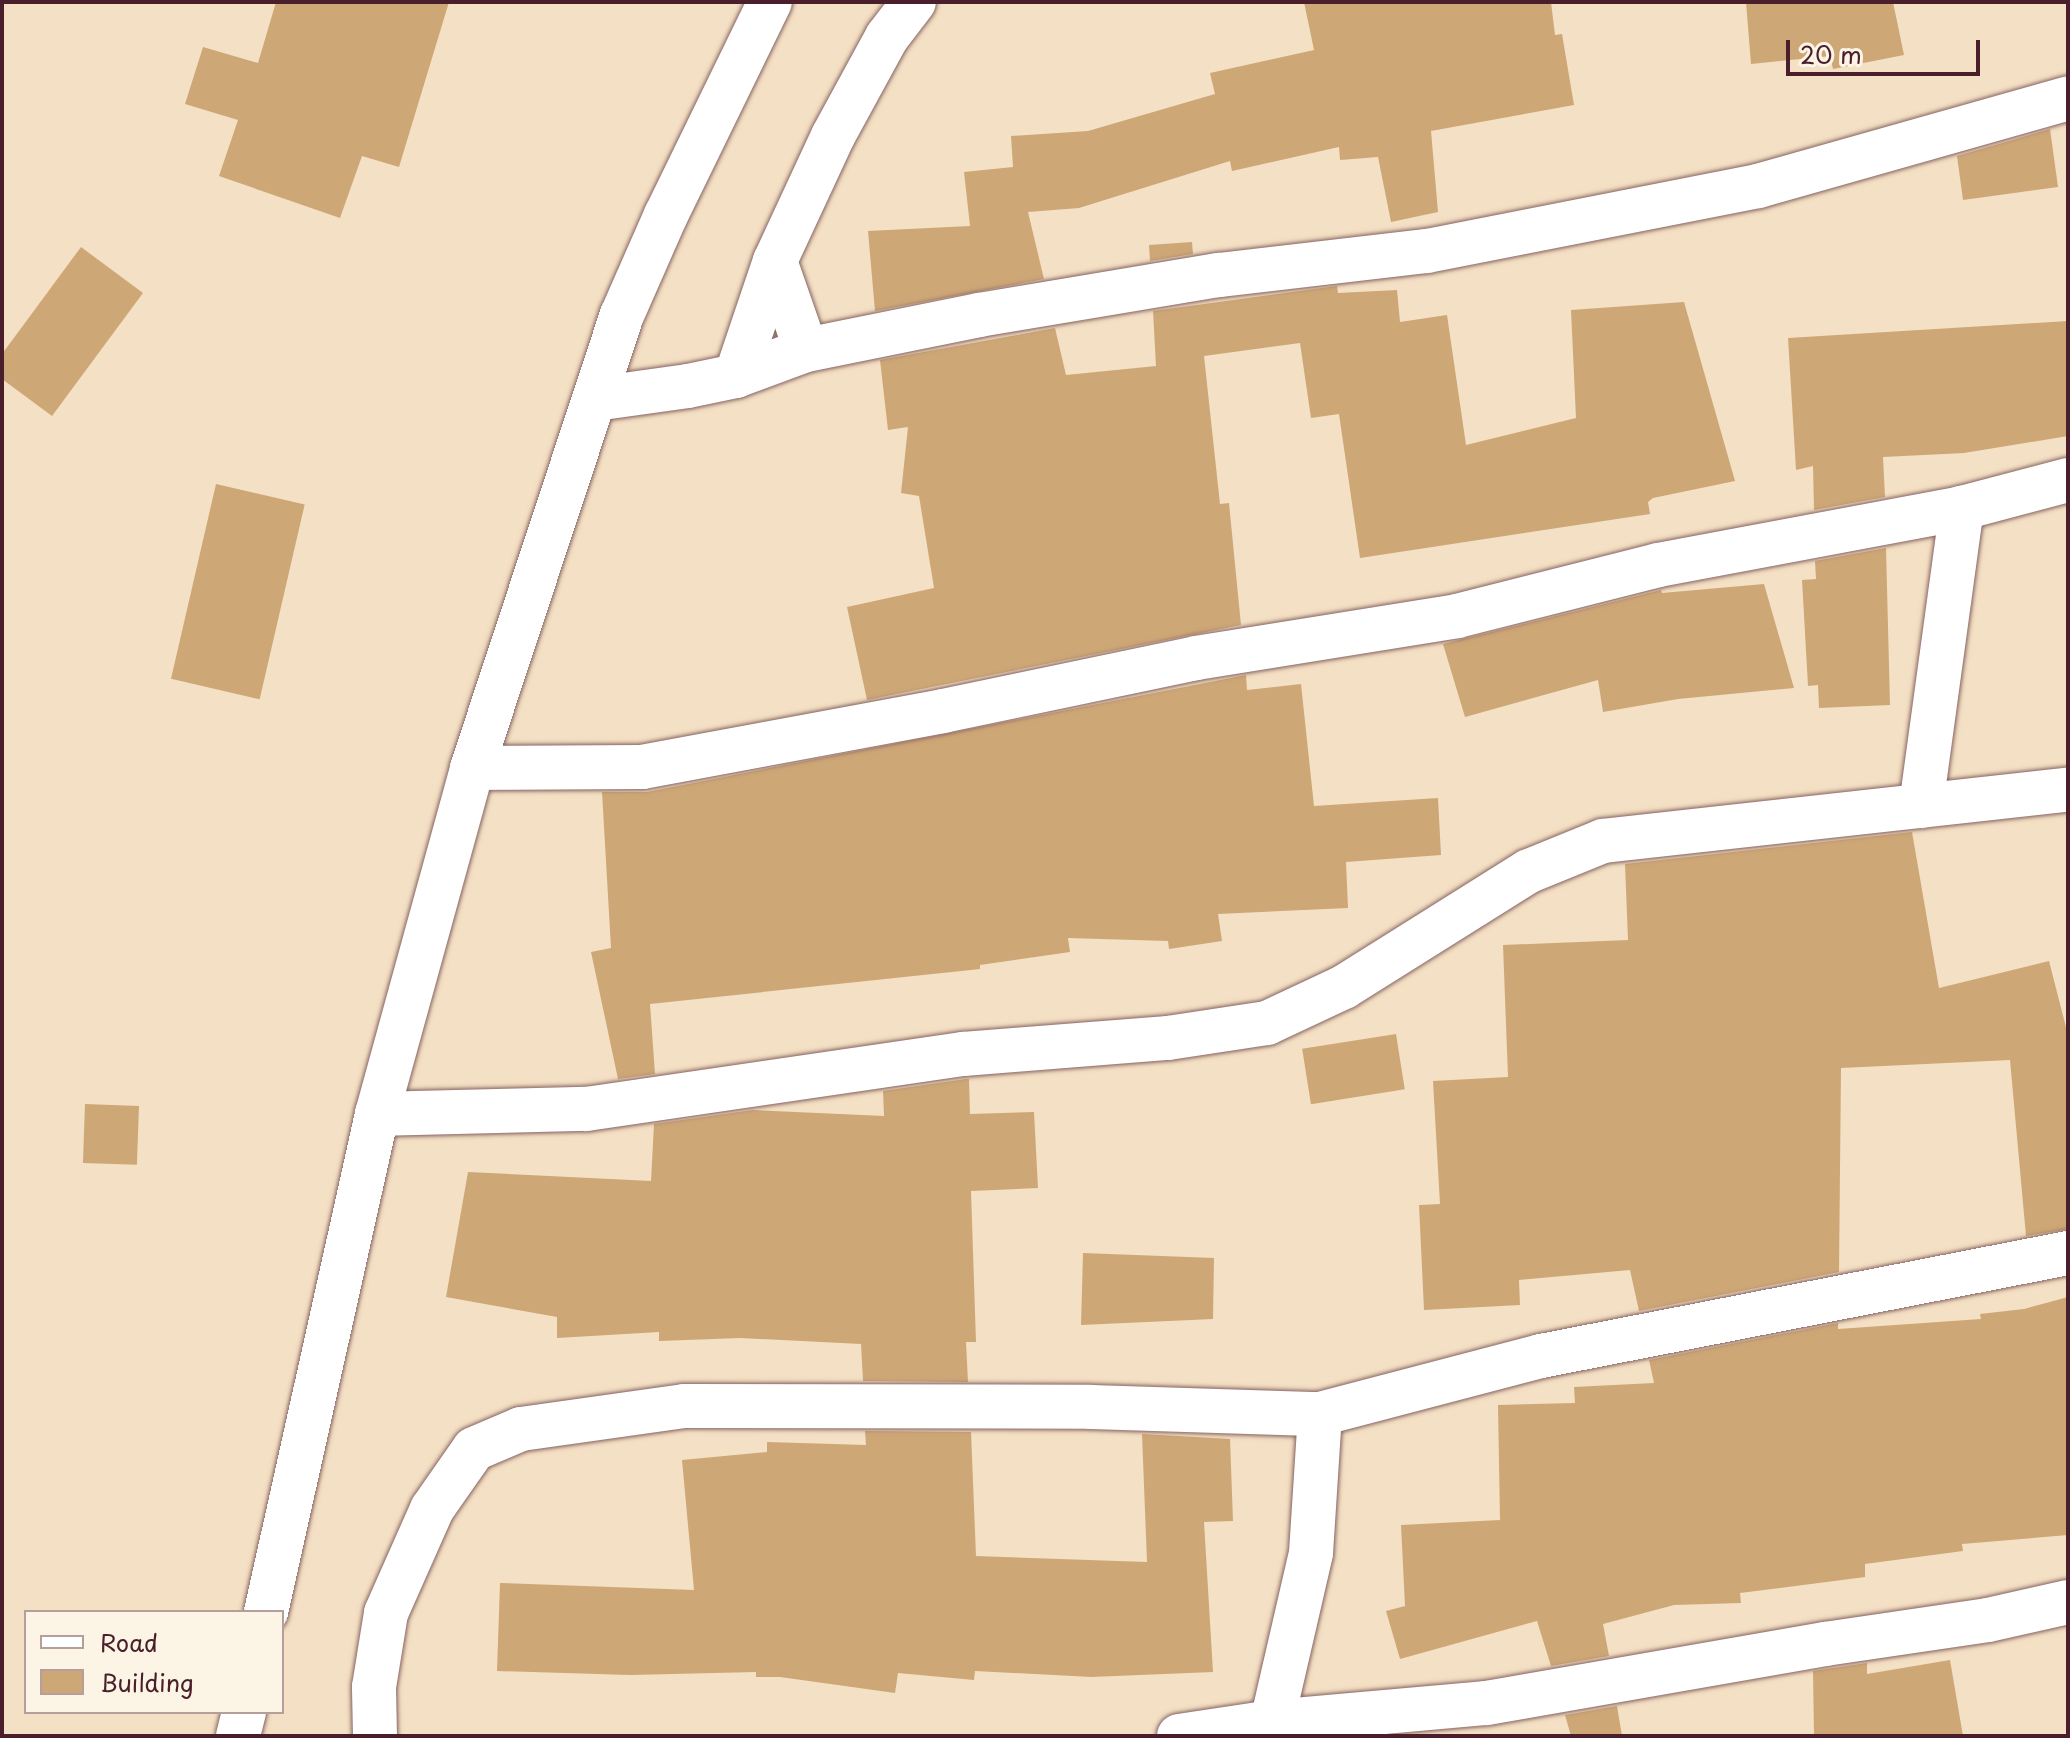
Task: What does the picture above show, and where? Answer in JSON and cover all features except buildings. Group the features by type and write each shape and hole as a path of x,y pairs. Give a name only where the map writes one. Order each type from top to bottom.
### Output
{"street":[{"path":"266,1610 377,1114 472,768 622,315 666,215 770,2"},
{"path":"736,376 775,261 833,136 887,37 914,2"},
{"path":"595,399 736,376 806,350 979,315 1219,275 1427,251 1728,192 2068,98"},
{"path":"775,261 806,350"},
{"path":"472,768 642,767 943,711 1196,658 1457,616 1658,565 1962,508 2068,480"},
{"path":"1921,806 1962,508"},
{"path":"377,1114 586,1109 963,1054 1168,1038 1267,1023 1344,987 1529,871 1603,841 2068,790"},
{"path":"375,1736 374,1687 386,1613 432,1509 474,1449 521,1429 684,1406 1091,1407 1320,1414 1541,1356 2068,1253"},
{"path":"1272,1722 1311,1553 1320,1414"},
{"path":"1179,1736 1272,1722 1487,1703 1825,1644 1988,1620 2068,1602"},
{"path":"238,1736 244,1714"}]}
